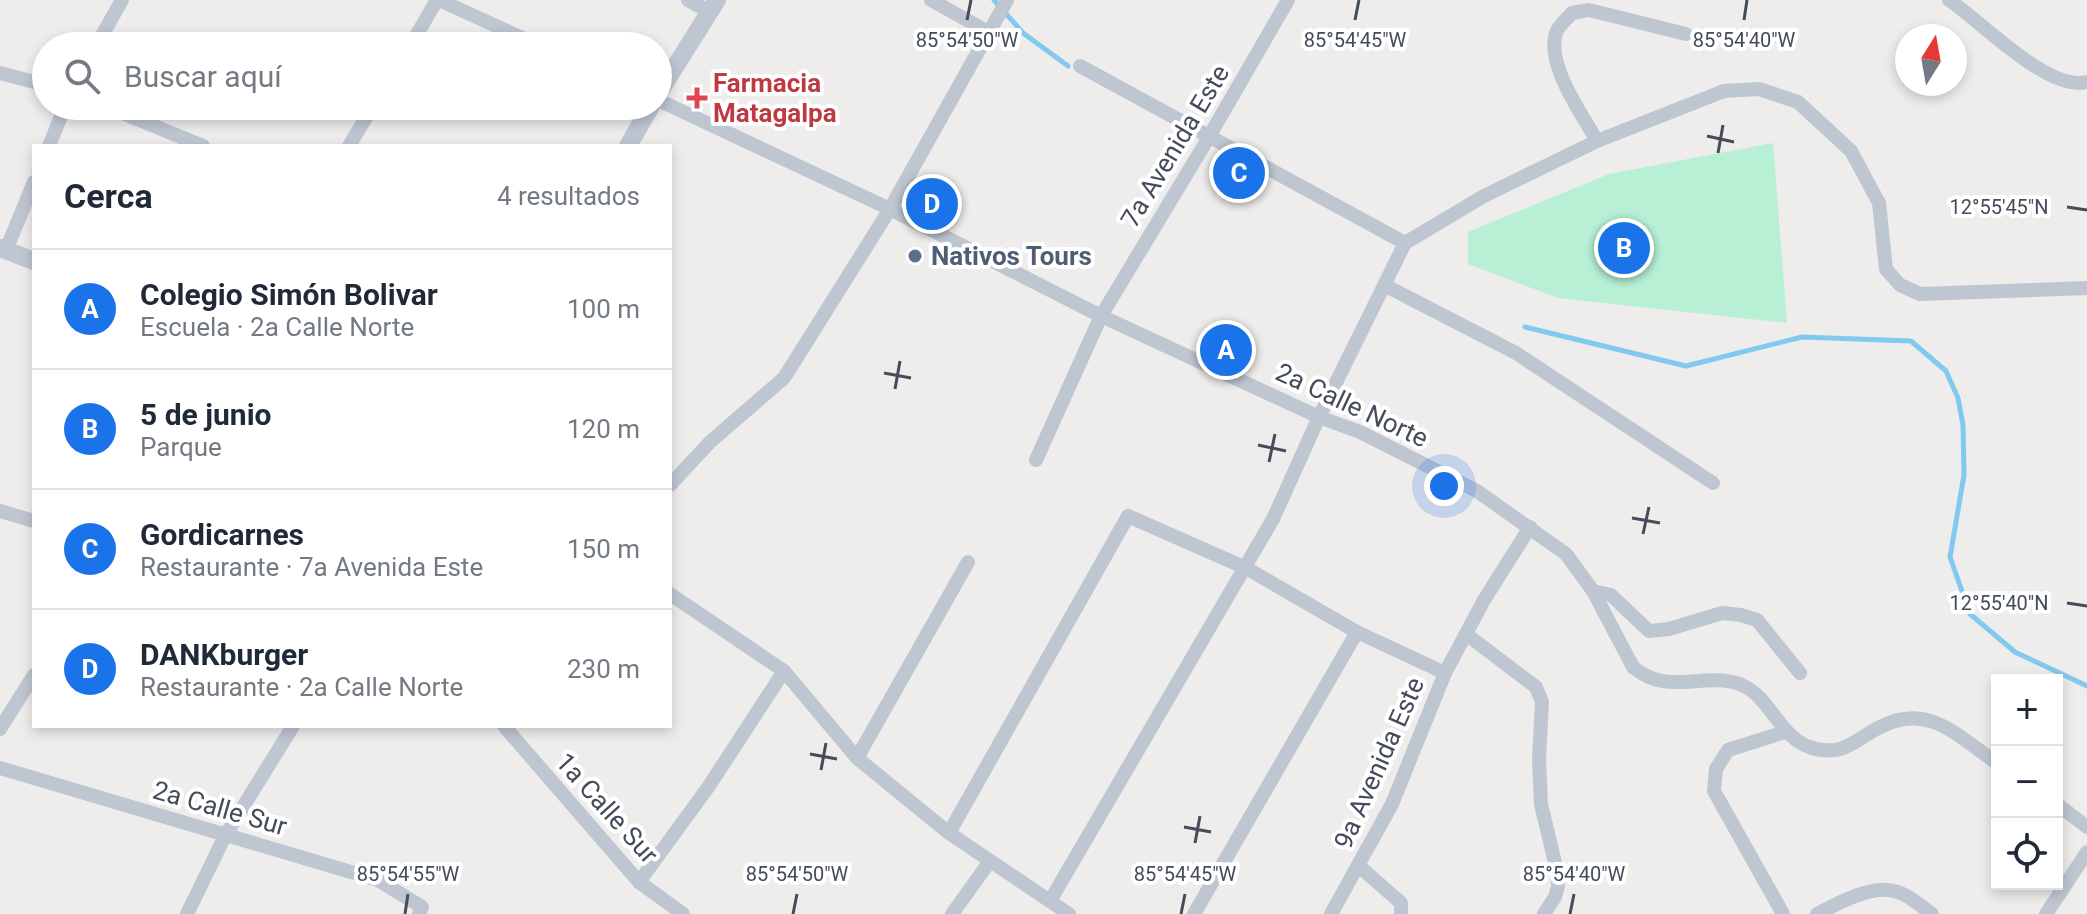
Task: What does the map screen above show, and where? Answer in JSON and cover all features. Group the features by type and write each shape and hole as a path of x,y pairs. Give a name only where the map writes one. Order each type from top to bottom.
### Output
{"street":[{"path":"104,32 122,0"},
{"path":"419,32 438,0 509,32"},
{"path":"672,74 713,6 688,0"},
{"path":"931,0 990,33"},
{"name":"7a Avenida Este","path":"1036,460 1101,316 1288,0"},
{"path":"1949,0 2028,62 2054,78 2079,84 2087,82"},
{"path":"672,483 710,442 784,378 890,209 1007,2"},
{"path":"1597,141 1561,76 1555,53 1556,32 1572,13 1589,10 1686,34"},
{"path":"1080,66 1208,139 1405,243"},
{"path":"0,73 32,81"},
{"path":"1050,901 1273,519 1319,417 1405,243 1484,196 1597,141 1724,91 1759,89 1798,102 1851,151 1879,203 1886,269 1900,285 1920,294 2087,288"},
{"name":"2a Calle Norte","path":"672,104 1101,316 1319,417 1360,432 1477,491 1566,554 1593,591 1633,667 1642,675 1657,682 1722,681 1745,687 1761,700 1785,732 1810,747 1836,750 1883,725 1903,718 1919,717 1935,721 1991,759"},
{"path":"50,144 59,120"},
{"path":"139,120 198,144"},
{"path":"350,144 365,120"},
{"path":"629,144 643,120"},
{"path":"32,186 3,249 32,260"},
{"path":"1386,286 1516,353 1713,483"},
{"path":"0,511 32,520"},
{"path":"949,833 1128,516 1246,568 1357,632 1445,673"},
{"name":"9a Avenida Este","path":"1331,914 1392,804 1445,673 1484,600 1530,527"},
{"path":"857,758 968,562"},
{"path":"1593,591 1611,595 1649,631 1669,629 1722,613 1757,620 1800,673"},
{"path":"672,595 784,671 857,758 949,833 1069,914"},
{"path":"1194,914 1357,632"},
{"path":"1466,634 1536,687 1542,702 1539,759 1541,804 1558,886 1544,914"},
{"path":"639,882 709,786 784,671"},
{"path":"0,729 32,678"},
{"path":"187,914 225,836 292,728"},
{"name":"1a Calle Sur","path":"506,728 639,882 683,914"},
{"path":"1783,914 1714,791 1716,769 1728,750 1785,732"},
{"name":"2a Calle Sur","path":"0,768 378,880 421,910"},
{"path":"2063,809 2087,827"},
{"path":"2046,914 2087,852"},
{"path":"952,914 990,861"},
{"path":"1359,866 1401,909 1414,914"},
{"path":"1817,914 1843,901 1889,890 1907,896 1932,914"}],"green space":[{"path":"1773,143 1787,323 1558,298 1468,264 1468,232 1609,174"}],"waterway":[{"path":"994,0 1023,33 1068,66"},
{"path":"1525,327 1686,366 1802,337 1911,341 1946,371 1958,398 1963,425 1964,475 1950,557 1970,614 2015,652 2087,686"}],"place":[{"name":"Farmacia Matagalpa","path":"697,98"},
{"name":"Gordicarnes","path":"1239,173"},
{"name":"DANKburger","path":"932,204"},
{"name":"5 de junio","path":"1624,248"},
{"name":"Nativos Tours","path":"915,256"},
{"name":"Colegio Simón Bolivar","path":"1226,350"}]}
